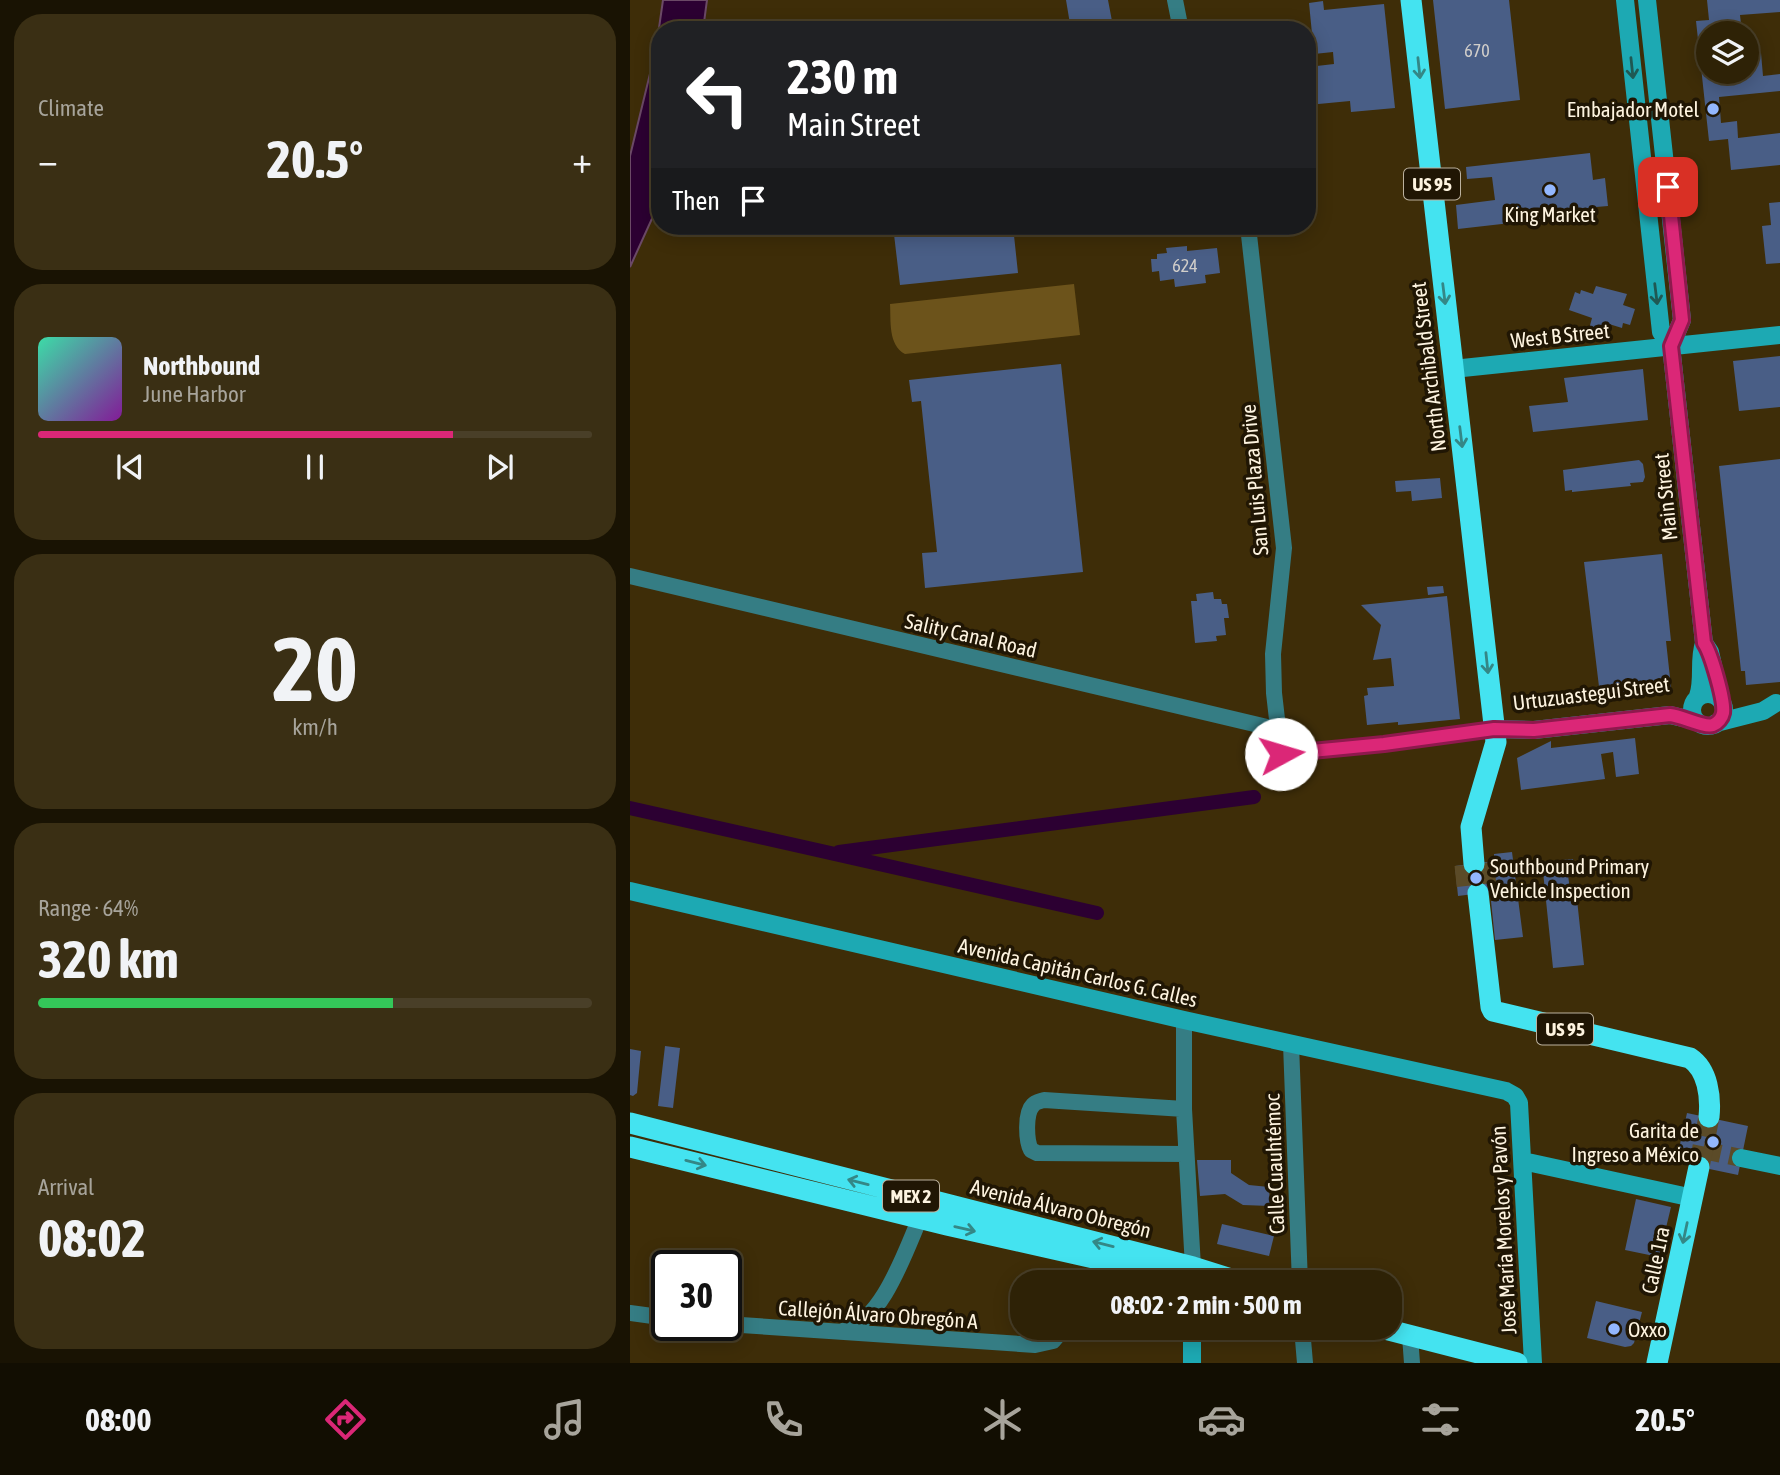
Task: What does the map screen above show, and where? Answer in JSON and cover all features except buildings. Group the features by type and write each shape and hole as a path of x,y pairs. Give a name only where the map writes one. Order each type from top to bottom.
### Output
{"highway":[{"name":"North Archibald Street","path":"1411,0 1495,737"},
{"name":"US 95","path":"1474,864 1471,827 1495,737"},
{"name":"US 95","path":"1478,893 1490,1007 1493,1011 1690,1058 1696,1062 1707,1085 1709,1118"},
{"name":"Avenida Álvaro Obregón","path":"630,1124 1166,1270"},
{"name":"Avenida Álvaro Obregón","path":"630,1147 920,1218 1158,1270"},
{"name":"Calle 1ra","path":"1657,1363 1699,1167"},
{"path":"1402,1334 1517,1363"}],"main road":[{"name":"Main Street","path":"1625,0 1661,332 1671,346 1704,643 1710,652 1722,701"},
{"name":"Main Street","path":"1647,0 1682,320 1671,346"},
{"name":"West B Street","path":"1453,369 1780,335"},
{"name":"Main Street","path":"1696,699 1702,685 1700,653 1704,643"},
{"path":"1708,693 1722,701 1744,704 1778,703 1763,711 1704,725 1696,722 1691,712 1696,699 1708,693"},
{"name":"Urtuzuastegui Street","path":"1495,737 1533,721 1696,699"},
{"path":"1716,723 1723,714 1722,701"},
{"name":"Urtuzuastegui Street","path":"1495,737 1670,715 1696,722"},
{"name":"Avenida Capitán Carlos G. Calles","path":"630,891 1184,1020 1506,1091 1515,1096"},
{"name":"José María Morelos y Pavón","path":"1515,1096 1520,1103 1533,1363"},
{"path":"1741,1158 1780,1166"},
{"path":"1523,1161 1693,1198"},
{"path":"1192,1340 1192,1363"}],"street":[{"path":"1175,0 1179,21"},
{"name":"San Luis Plaza Drive","path":"1249,235 1284,548 1273,654 1278,731"},
{"name":"Sality Canal Road","path":"630,576 1278,731"},
{"name":"Urtuzuastegui Street","path":"1278,731 1281,754 1495,737"},
{"path":"1184,1020 1184,1109 1194,1270"},
{"name":"Calle Cuauhtémoc","path":"1291,1044 1300,1270"},
{"path":"1184,1109 1044,1100 1034,1103 1031,1108 1026,1135 1031,1150 1037,1153 1186,1154"},
{"path":"836,1333 854,1329 871,1315 894,1275 920,1218"},
{"path":"630,1313 651,1316"},
{"name":"Callejón Álvaro Obregón A","path":"742,1325 1035,1345 1054,1340"},
{"path":"1410,1336 1412,1363"},
{"path":"1303,1340 1305,1363"}],"shaded area":[{"path":"663,0 707,0 704,21 660,21"},
{"path":"651,70 651,221 630,267 630,156"},
{"path":"1074,284 1080,335 905,354 893,339 890,304"}],"waterway":[{"path":"839,852 1254,797"},
{"path":"630,808 1097,913"}],"tunnel":[{"path":"1483,863 1487,892"},
{"path":"1465,865 1468,894"},
{"path":"1699,1167 1709,1117"},
{"path":"1703,1150 1741,1158"}],"place":[{"name":"Embajador Motel","path":"1713,109"},
{"name":"King Market","path":"1550,190"},
{"name":"Southbound Primary Vehicle Inspection","path":"1476,878"},
{"name":"Garita de Ingreso a México","path":"1713,1142"},
{"name":"Oxxo","path":"1614,1329"}],"route":[{"path":"1281,754 1494,729 1534,730 1670,715 1708,726 1721,718 1724,710 1716,674 1710,652 1704,643 1671,346 1682,320 1668,187"}]}
